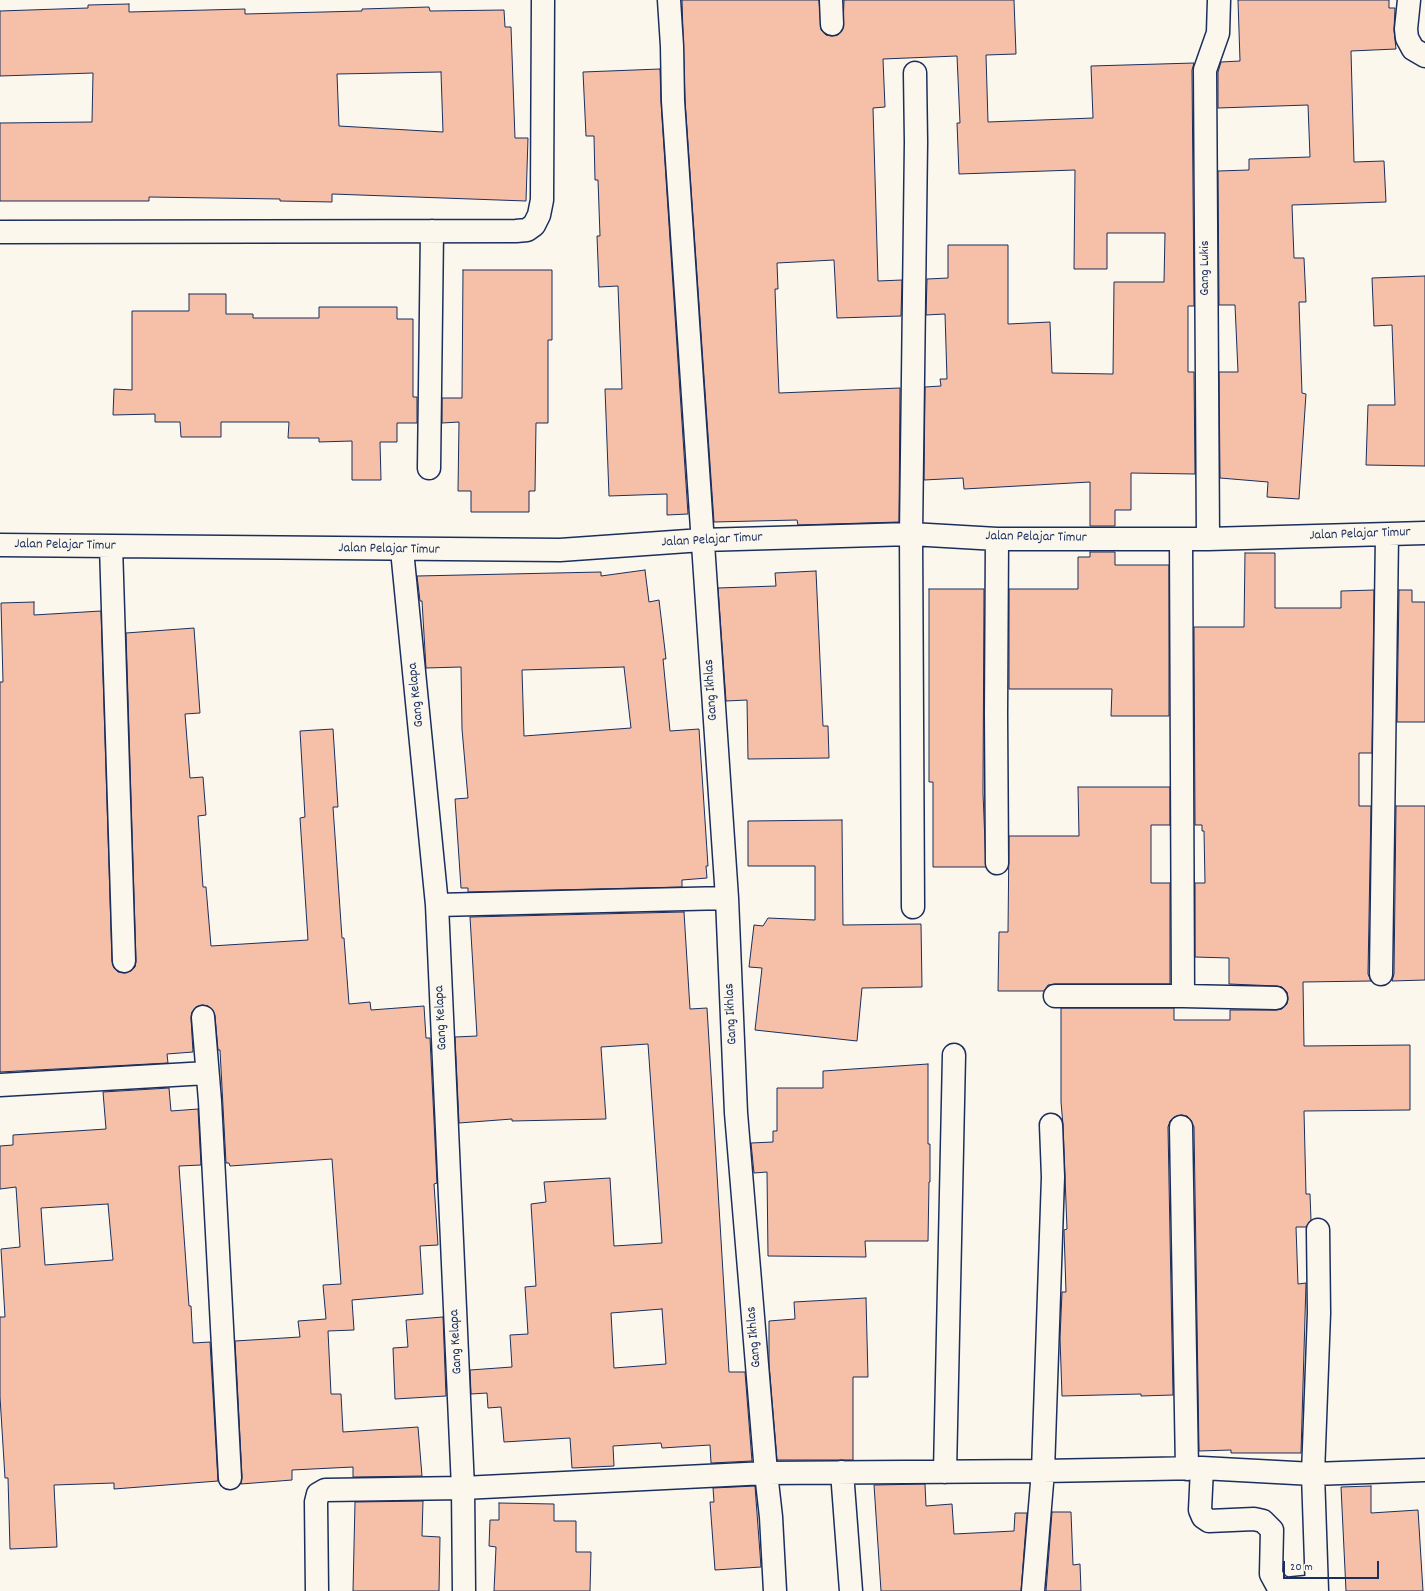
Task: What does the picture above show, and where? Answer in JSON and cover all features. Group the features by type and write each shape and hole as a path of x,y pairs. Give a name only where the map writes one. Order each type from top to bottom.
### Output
{"street":[{"path":"0,232 527,230 534,224 539,215 542,200 544,0"},
{"name":"Gang Ikhlas","path":"669,0 673,101 727,898 736,1113 771,1517 775,1591"},
{"path":"831,0 832,24"},
{"name":"Gang Lukis","path":"1208,539 1205,70 1218,33 1219,0"},
{"path":"1409,0 1406,29 1407,38 1413,48 1425,56"},
{"path":"913,907 911,534 916,142 915,72"},
{"path":"428,468 432,231"},
{"name":"Jalan Pelajar Timur","path":"0,545 402,550 560,550 703,547 911,534 997,539 1208,539 1425,533"},
{"path":"1381,974 1387,535"},
{"path":"997,539 997,863"},
{"path":"1181,539 1183,996"},
{"path":"111,546 124,961"},
{"name":"Gang Kelapa","path":"402,550 437,905 463,1488 464,1591"},
{"path":"437,905 727,898"},
{"path":"1055,996 1276,998"},
{"path":"203,1017 210,1101 230,1478"},
{"path":"945,1472 954,1055"},
{"path":"0,1085 207,1073"},
{"path":"1033,1591 1043,1471 1053,1177 1051,1125"},
{"path":"1181,1127 1195,1468 1200,1510 1203,1517 1209,1521 1254,1519 1263,1521 1272,1530 1271,1574 1277,1585 1287,1589 1316,1588 1313,1474 1318,1313 1318,1230"},
{"path":"317,1591 316,1502 318,1494 325,1490 463,1488 766,1473 1043,1471 1195,1468 1313,1474 1425,1470"},
{"path":"842,1472 851,1591"}],"building":[{"path":"682,0 819,0 821,30 826,35 832,36 838,35 843,29 844,0 1014,0 1016,54 986,55 988,122 1093,118 1091,66 1194,63 1192,70 1194,306 1188,306 1188,372 1194,372 1195,474 1131,473 1131,510 1115,510 1115,526 1090,526 1090,482 964,489 963,478 924,480 925,387 941,386 940,379 947,379 945,314 926,315 927,279 948,278 948,245 1008,245 1008,324 1050,322 1052,373 1113,374 1114,282 1164,282 1165,233 1107,233 1107,269 1074,269 1075,170 959,174 957,123 960,123 957,56 883,59 885,107 873,108 878,281 902,280 901,316 837,318 834,260 777,263 778,289 775,289 779,393 900,388 899,522 798,525 797,520 714,522 685,100"},
{"path":"1238,0 1389,0 1389,8 1395,8 1394,30 1396,49 1351,51 1354,162 1384,161 1386,202 1292,205 1294,258 1304,258 1306,302 1299,302 1302,393 1306,394 1299,499 1267,497 1268,482 1220,478 1219,372 1238,372 1235,305 1219,305 1218,171 1249,170 1249,159 1310,157 1308,105 1218,108 1218,72 1221,62 1240,61"},
{"path":"129,4 129,12 245,9 245,14 362,11 362,9 429,7 430,11 504,10 505,27 511,27 515,138 528,138 526,201 332,194 332,202 280,201 280,199 149,197 149,201 0,201 0,123 92,122 93,73 0,76 0,11 88,8 88,5","holes":["441,72 443,132 339,126 337,74"]},
{"path":"660,69 688,514 667,515 667,494 609,496 605,389 622,389 618,286 599,287 597,236 600,236 598,180 595,180 594,136 586,136 583,72"},
{"path":"463,270 552,270 552,340 548,340 548,423 536,423 535,491 529,491 529,512 471,512 471,491 458,491 459,422 442,423 442,398 462,398"},
{"path":"1425,276 1425,466 1366,465 1368,405 1395,405 1392,325 1374,326 1372,278"},
{"path":"189,294 226,294 226,314 253,314 253,318 319,318 319,307 397,307 397,319 413,319 413,397 417,397 417,423 397,423 397,442 380,442 381,480 352,480 352,441 319,442 319,438 288,438 289,422 221,422 221,437 181,437 180,422 155,422 155,414 113,415 114,389 132,390 132,311 189,311"},
{"path":"1090,552 1115,552 1115,565 1169,565 1169,716 1111,716 1112,689 1009,689 1009,589 1078,589 1078,557 1090,557"},
{"path":"1245,553 1275,553 1275,608 1341,608 1341,591 1374,590 1372,753 1359,753 1359,806 1371,806 1368,974 1371,981 1303,982 1304,1046 1410,1045 1410,1110 1304,1111 1306,1194 1310,1194 1311,1220 1306,1227 1296,1227 1298,1284 1306,1283 1301,1453 1231,1453 1231,1450 1199,1451 1194,1127 1191,1120 1187,1116 1181,1115 1174,1117 1170,1121 1168,1127 1173,1395 1141,1396 1141,1394 1062,1396 1060,1338 1062,1292 1066,1292 1064,1230 1067,1229 1061,1102 1061,1008 1174,1008 1174,1020 1230,1020 1230,1010 1276,1010 1282,1009 1287,1004 1287,992 1282,987 1229,984 1229,958 1195,957 1195,883 1205,883 1204,831 1202,831 1202,825 1195,825 1194,627 1244,627"},
{"path":"645,570 649,602 659,600 666,659 663,659 670,731 699,729 708,866 706,866 707,878 682,880 682,887 468,892 468,888 461,888 455,799 468,798 462,729 461,667 426,668 422,601 420,601 417,576 601,572 601,576","holes":["624,667 631,728 524,736 522,670"]},
{"path":"816,571 823,726 828,726 829,758 748,759 747,700 726,701 718,588 776,586 775,573"},
{"path":"929,589 984,589 983,793 986,867 933,867 933,782 929,782"},
{"path":"1399,590 1412,590 1412,602 1425,602 1425,722 1397,722"},
{"path":"34,602 34,615 101,611 112,961 114,968 118,972 125,973 131,971 135,967 136,961 126,633 194,628 200,713 185,714 190,778 203,777 206,815 198,816 203,887 206,887 211,946 308,940 300,818 305,817 300,731 333,729 338,807 333,807 342,938 344,938 349,1004 370,1002 371,1010 424,1006 426,1038 430,1038 437,1183 434,1184 438,1245 420,1246 423,1294 352,1300 354,1330 328,1331 331,1394 341,1394 343,1432 418,1427 422,1476 353,1477 353,1467 292,1470 292,1480 241,1484 242,1477 235,1341 300,1337 298,1321 326,1319 323,1285 341,1284 332,1159 230,1166 229,1163 226,1163 220,1050 218,1050 215,1016 213,1010 208,1006 202,1005 196,1007 192,1012 191,1018 193,1052 167,1054 168,1063 0,1072 0,682 3,682 1,603"},
{"path":"1078,787 1170,787 1170,825 1151,825 1151,883 1170,883 1170,984 1055,984 1048,985 1044,991 998,991 999,932 1008,932 1009,836 1079,836"},
{"path":"1396,806 1425,806 1425,980 1392,981 1394,974"},
{"path":"842,820 843,925 921,924 922,987 862,988 857,1041 755,1030 762,968 749,967 754,925 763,926 768,918 815,920 815,866 748,866 748,821"},
{"path":"684,912 690,1009 707,1008 729,1372 745,1372 752,1461 711,1463 710,1445 662,1448 661,1443 613,1446 614,1466 572,1468 570,1438 504,1442 501,1407 488,1408 487,1393 471,1394 470,1370 512,1367 510,1335 528,1334 525,1287 536,1286 531,1204 546,1202 544,1182 610,1178 614,1246 662,1243 648,1044 601,1047 606,1119 512,1121 512,1119 459,1123 455,1037 477,1036 470,917","holes":["662,1309 666,1364 614,1368 611,1313"]},
{"path":"928,1064 928,1144 930,1144 930,1182 928,1241 865,1241 866,1257 768,1256 767,1172 754,1173 751,1143 773,1142 773,1131 777,1131 777,1088 823,1088 823,1071"},
{"path":"169,1088 171,1111 198,1109 201,1165 179,1166 193,1343 210,1342 218,1481 114,1489 114,1483 54,1485 57,1547 10,1549 8,1478 5,1478 0,1397 0,1317 5,1317 1,1249 20,1247 16,1187 0,1189 0,1146 13,1145 13,1135 106,1129 103,1092","holes":["108,1204 113,1260 45,1265 41,1208"]},
{"path":"866,1298 868,1377 853,1377 853,1460 777,1460 769,1364 769,1321 795,1319 794,1302"},
{"path":"443,1317 446,1396 395,1399 393,1348 408,1347 406,1320"},
{"path":"925,1484 926,1506 952,1504 954,1534 1014,1531 1015,1513 1027,1513 1021,1591 881,1591 874,1485"},
{"path":"755,1486 761,1567 715,1570 710,1502 714,1502 713,1488"},
{"path":"1371,1486 1371,1513 1418,1510 1423,1591 1346,1591 1341,1487"},
{"path":"423,1501 422,1536 440,1537 439,1591 353,1591 355,1502"},
{"path":"499,1503 554,1504 554,1521 576,1521 576,1552 591,1552 590,1591 494,1591 496,1547 489,1546 490,1520 499,1520"},
{"path":"1052,1512 1071,1512 1073,1565 1080,1564 1081,1591 1046,1591"}]}
